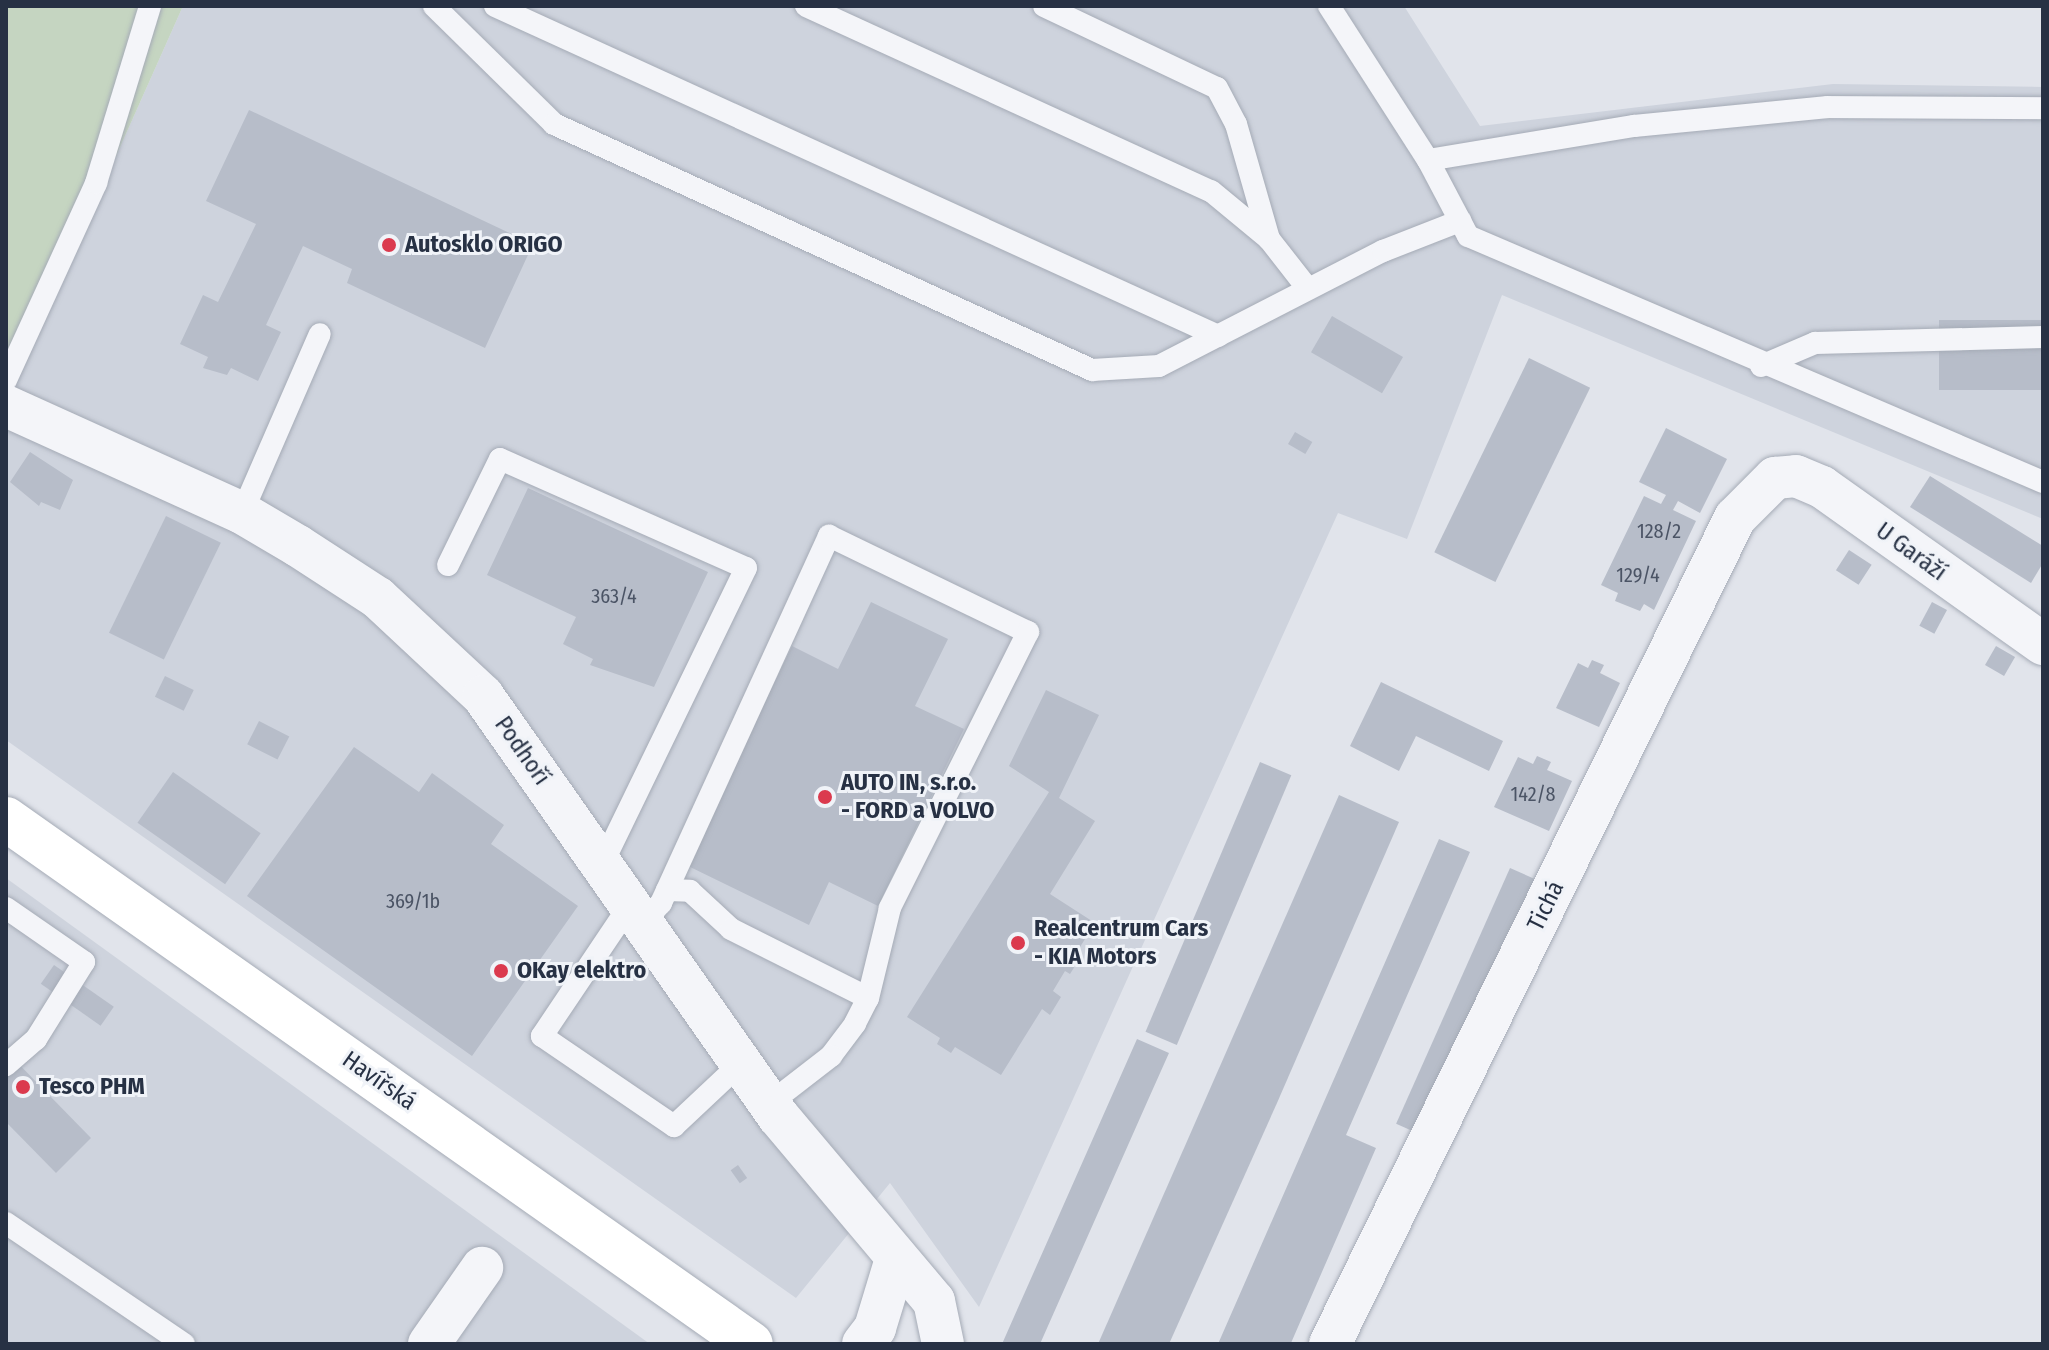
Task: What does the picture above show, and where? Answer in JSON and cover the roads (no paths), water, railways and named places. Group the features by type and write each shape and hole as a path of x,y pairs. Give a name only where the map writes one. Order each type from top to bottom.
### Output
{"main road":[{"name":"Havířská","path":"6,819 751,1344"}],"street":[{"name":"Podhoří","path":"6,406 242,513 378,598 483,696 602,865 647,906 769,1104 934,1301 943,1344"},
{"name":"U Garáží","path":"1775,478 1796,476 1822,487 2043,644"},
{"name":"Tichá","path":"1330,1344 1735,518 1775,478"},
{"path":"863,1344 875,1328 896,1259"},
{"path":"429,1344 482,1268"}],"lane":[{"path":"6,380 96,183 150,6"},
{"path":"434,6 554,124 1092,370 1159,366 1383,251 1460,221"},
{"path":"495,6 1218,336"},
{"path":"806,6 1211,191 1269,239 1308,289"},
{"path":"1044,6 1217,88 1236,124 1269,239"},
{"path":"1329,6 1428,160 1468,236 1761,366 2043,482"},
{"path":"1428,160 1634,126 1828,107 2043,108"},
{"path":"242,513 320,334"},
{"path":"1761,366 1815,343 2043,337"},
{"path":"448,565 500,459 746,568 602,865"},
{"path":"741,1063 674,1126 542,1036 647,906 829,536 1028,632 890,908 868,998 831,1056 769,1104"},
{"path":"647,906 690,891 731,929 868,998"},
{"path":"6,908 84,962 36,1039 6,1065"},
{"path":"6,1223 184,1344"}],"place":[{"name":"Autosklo ORIGO","path":"389,245"},
{"name":"AUTO IN, s.r.o. - FORD a VOLVO","path":"825,797"},
{"name":"Realcentrum Cars - KIA Motors","path":"1018,943"},
{"name":"OKay elektro","path":"501,971"},
{"name":"Tesco PHM","path":"23,1087"}]}
